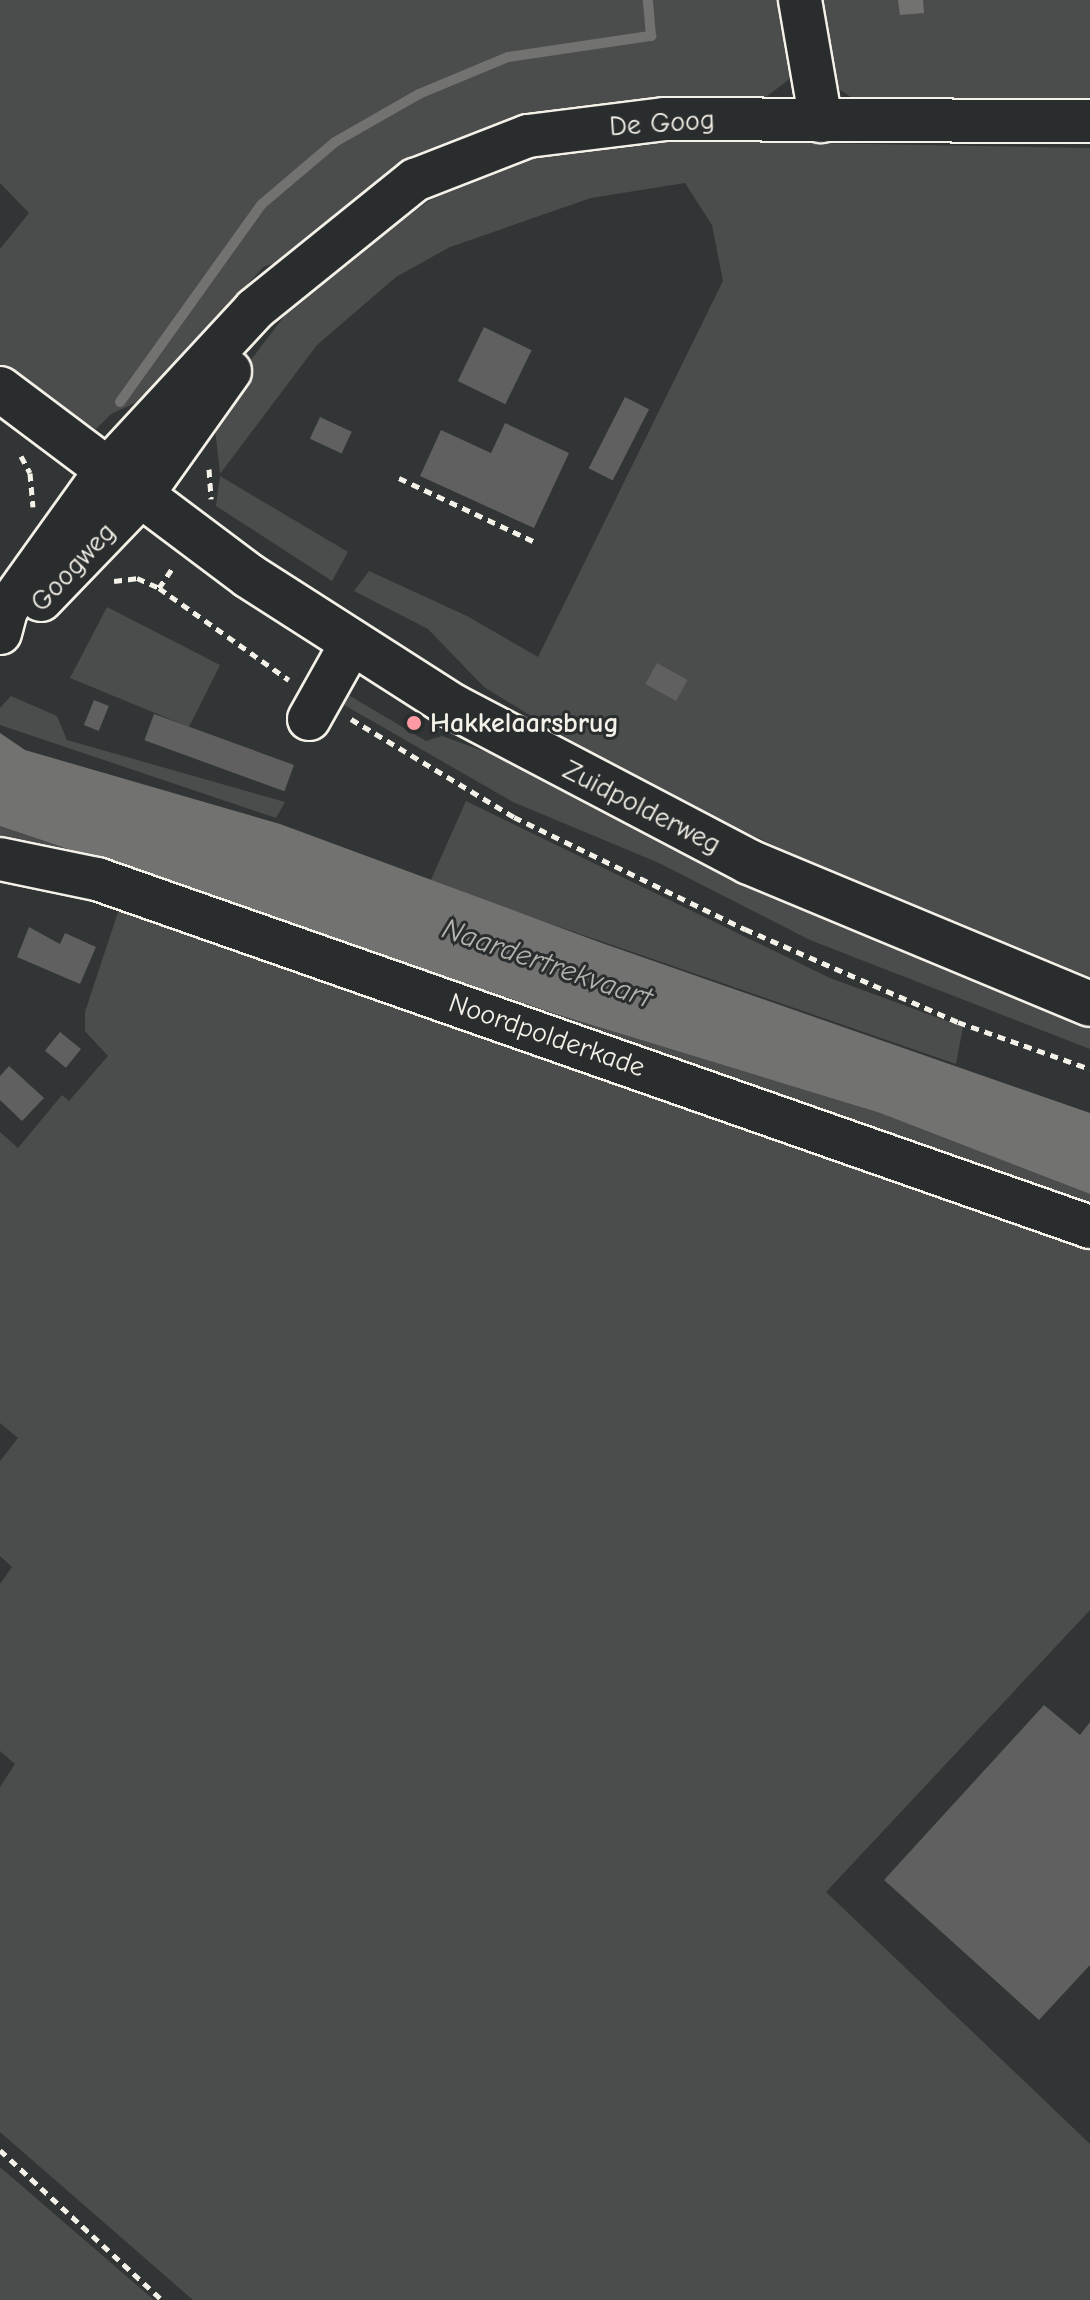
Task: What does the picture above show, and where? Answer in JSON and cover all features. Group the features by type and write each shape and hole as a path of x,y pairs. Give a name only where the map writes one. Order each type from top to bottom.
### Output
{"main road":[{"name":"Zuidpolderweg","path":"0,389 351,644 555,763 749,862 1090,1004"}],"street":[{"path":"800,0 821,121"},
{"name":"De Goog","path":"142,495 284,290 318,254 415,180 528,136 664,119 1090,121"},
{"name":"De Goog","path":"107,469 255,309 284,290"},
{"name":"Googweg","path":"0,634 6,610 107,469"},
{"name":"Googweg","path":"0,634 23,620 142,495"},
{"path":"314,709 351,644"},
{"name":"Noordpolderkade","path":"0,859 97,879 1090,1227"}],"path":[{"path":"17,449 30,473 33,504"},
{"path":"399,478 535,542"},
{"name":"Googweg","path":"110,582 137,578 159,588 314,709"},
{"path":"314,709 514,817 745,929 958,1022 1090,1069"},
{"path":"0,2150 162,2300"}],"shaded area":[{"path":"0,0 781,0 792,77 758,103 650,101 557,109 449,146 293,257 263,267 148,397 111,414 96,429 0,370 0,249 29,213 0,183"},
{"path":"817,0 1090,0 1090,109 862,104 829,83"},
{"path":"658,140 1090,148 1090,977 781,849 628,775 484,687 428,629 354,591 369,571 467,616 538,657 723,281 712,225 685,183 591,198 450,247 396,277 317,345 220,474 213,410 304,290 436,196 499,166 568,148"},
{"path":"220,476 348,552 332,581 216,506"},
{"path":"107,607 220,665 189,727 70,678"},
{"path":"345,693 426,741 442,736 542,772 1090,1014 1090,1049 810,940 659,863 513,802 339,702"},
{"path":"11,696 57,716 67,740 285,802 276,818 0,725 0,708"},
{"path":"466,801 830,978 963,1027 956,1064 430,882"},
{"path":"0,826 556,1014 880,1113 1090,1194 1090,1216 0,845"},
{"path":"124,894 1090,1240 1090,1610 826,1892 1090,2144 1090,2300 193,2300 0,2132 0,1787 15,1764 0,1751 0,1584 12,1567 0,1556 0,1461 18,1438 0,1423 0,1132 18,1148 62,1095 69,1101 108,1056 85,1031 85,1012"},
{"path":"0,2167 154,2300 0,2300"}],"water":[{"path":"898,0 923,0 924,13 900,15"},
{"name":"Naardertrekvaart","path":"0,733 25,750 280,824 599,942 1090,1113 1090,1194 880,1113 556,1014 0,826"}],"building":[{"path":"484,327 532,350 505,404 458,381"},
{"path":"625,397 649,409 613,481 589,468"},
{"path":"320,417 352,432 342,454 310,439"},
{"path":"505,423 569,453 534,528 420,476 441,430 491,453"},
{"path":"657,663 688,680 676,701 645,684"},
{"path":"94,700 109,706 99,731 84,725"},
{"path":"154,714 294,765 284,791 144,740"},
{"path":"29,927 60,944 65,933 96,947 80,984 17,957"},
{"path":"60,1032 81,1049 66,1068 45,1051"},
{"path":"9,1066 44,1098 22,1121 0,1100 0,1076"},
{"path":"1044,1705 1080,1735 1090,1722 1090,1965 1039,2020 884,1880"}],"waterway":[{"path":"120,402 262,204 335,142 419,94 508,57 651,36 648,0"}],"place":[{"name":"Hakkelaarsbrug","path":"414,723"}]}
